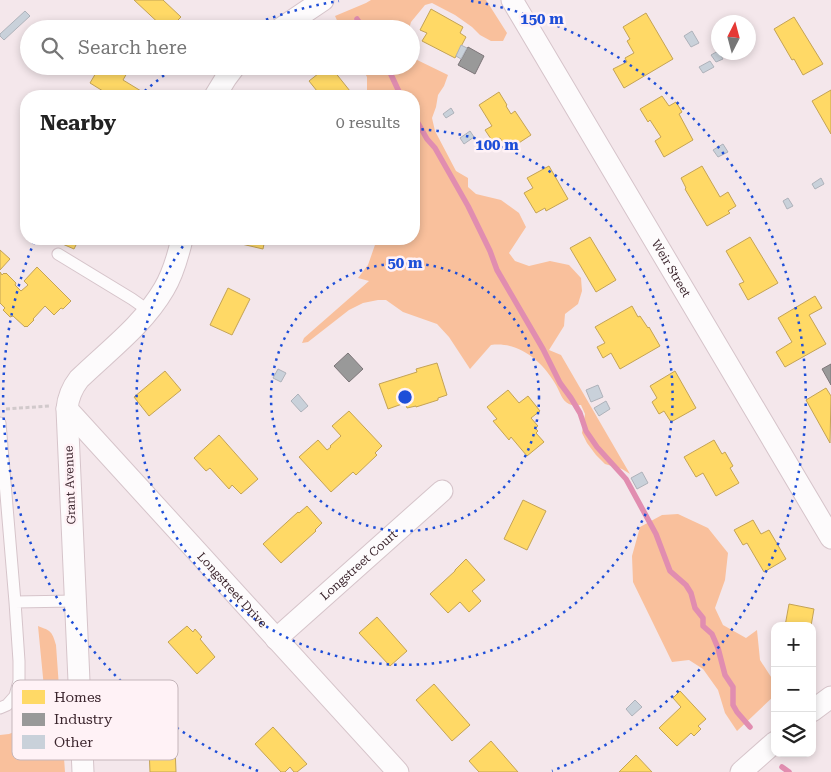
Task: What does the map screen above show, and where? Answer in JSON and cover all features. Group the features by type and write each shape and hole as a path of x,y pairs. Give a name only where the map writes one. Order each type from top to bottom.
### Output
{"street":[{"path":"294,20 324,0"},
{"name":"Weir Street","path":"512,0 831,538"},
{"path":"218,90 228,75"},
{"name":"Grant Avenue","path":"78,680 67,407 70,394 80,379 131,332 149,311 165,288 176,264 181,245"},
{"name":"Longstreet Drive","path":"67,407 398,772"},
{"name":"Longstreet Court","path":"276,639 442,491"},
{"path":"816,709 831,697"},
{"path":"741,772 771,746"}],"lane":[{"path":"58,254 132,298 149,311"},
{"path":"0,423 15,602 19,680"},
{"path":"15,602 75,601"},
{"path":"0,708 12,699"}],"path":[{"path":"0,410 67,407"}],"shaded area":[{"path":"371,0 486,0 507,33 503,41 491,41 480,35 455,15 432,3 425,5 413,20 337,20 335,16"},
{"path":"420,61 448,75 438,95 432,118 435,131 456,171 468,178 468,187 476,194 501,200 519,213 526,227 509,253 515,261 529,266 550,261 569,265 581,278 582,291 578,304 565,314 564,326 549,350 561,355 630,474 622,469 605,464 596,455 582,433 585,414 581,405 567,403 544,368 529,355 511,346 491,345 470,369 449,337 437,324 403,312 386,300 363,303 349,310 308,342 302,343 304,338 369,281 358,278 368,265 375,245 420,245 420,90 367,90 366,75 420,75"},
{"path":"678,514 708,528 728,553 725,580 715,608 723,625 746,638 757,630 760,660 771,677 771,699 737,731 725,713 718,690 703,669 689,660 672,662 633,582 632,556 640,527 662,515"},
{"path":"38,626 50,632 56,645 58,680 43,680"},
{"path":"12,733 12,760 64,760 65,772 0,772 0,735"}],"building: Homes":[{"path":"134,0 163,0 181,17 178,20 155,20"},
{"path":"431,9 463,27 460,33 466,37 455,58 422,41 427,33 420,30"},
{"path":"646,13 673,59 624,88 613,69 627,62 625,58 634,53 627,41 630,39 623,27"},
{"path":"794,17 823,64 803,75 774,29"},
{"path":"95,75 126,75 123,80 139,90 101,90 90,83"},
{"path":"317,75 337,75 349,90 316,90 309,81"},
{"path":"831,90 831,134 812,101"},
{"path":"499,92 511,114 515,111 531,135 508,150 500,138 493,142 485,130 492,126 479,105"},
{"path":"662,96 669,106 676,102 682,112 679,114 693,140 664,157 655,141 661,137 640,109"},
{"path":"549,166 568,199 546,211 545,208 536,213 524,193 533,188 527,178"},
{"path":"702,166 720,197 728,192 736,206 728,211 730,213 707,226 685,189 681,178"},
{"path":"590,237 616,280 596,292 570,248"},
{"path":"750,237 778,283 748,300 739,284 744,282 726,251"},
{"path":"65,245 76,245 74,249"},
{"path":"246,245 264,245 263,249"},
{"path":"0,250 10,259 0,270"},
{"path":"37,267 71,301 54,315 45,306 34,320 25,327 3,310 5,308 0,303 0,272 2,275 6,273 21,291 28,285 24,281"},
{"path":"228,288 250,299 232,335 210,325"},
{"path":"815,296 822,308 809,315 826,344 785,367 776,352 792,342 778,318"},
{"path":"632,306 638,317 640,316 649,327 660,346 620,369 611,353 603,358 597,347 605,343 595,327"},
{"path":"437,363 447,395 416,407 407,408 405,403 388,409 379,384 417,372 416,369"},
{"path":"165,371 181,390 149,416 134,397"},
{"path":"675,371 696,408 671,422 664,411 659,414 652,402 657,398 650,386"},
{"path":"826,388 831,396 830,443 806,400"},
{"path":"508,390 519,403 528,396 540,411 531,418 538,426 535,428 538,431 536,433 544,442 527,456 511,437 509,440 493,421 497,419 487,407"},
{"path":"349,411 382,446 375,453 377,455 356,475 353,472 331,492 299,457 318,440 327,450 331,447 341,436 332,426"},
{"path":"219,435 258,479 241,494 232,485 229,489 210,468 206,471 194,458"},
{"path":"714,440 722,454 725,452 733,466 730,468 739,483 716,496 703,473 696,477 684,457"},
{"path":"523,500 546,511 527,550 504,539"},
{"path":"307,506 322,523 316,531 281,563 263,544"},
{"path":"753,520 761,534 769,530 786,559 764,572 747,543 743,545 734,530"},
{"path":"466,559 485,580 472,591 481,601 469,612 460,602 448,613 430,594"},
{"path":"789,604 814,609 812,622 786,622"},
{"path":"377,617 407,651 390,666 359,633"},
{"path":"187,626 193,632 195,629 202,637 200,639 215,657 197,674 168,642"},
{"path":"434,684 470,725 452,741 416,700"},
{"path":"680,691 706,719 698,726 701,729 694,736 691,733 677,746 659,728 681,707 673,698"},
{"path":"273,727 307,764 297,772 294,772 290,767 285,772 281,772 255,744"},
{"path":"491,741 518,772 479,772 469,761"},
{"path":"636,755 652,772 619,772"},
{"path":"150,760 176,760 176,772 150,772"}],"building: Industry":[{"path":"468,47 484,56 475,74 458,65"},
{"path":"348,353 363,369 349,382 334,366"},
{"path":"831,364 831,385 822,369"}],"building: Other":[{"path":"25,11 30,16 26,20 20,20 20,25 4,40 0,34"},
{"path":"692,31 699,43 691,47 684,36"},
{"path":"461,45 467,48 461,59 456,56"},
{"path":"710,61 714,67 703,73 699,67"},
{"path":"451,108 454,113 446,118 443,114"},
{"path":"470,131 474,137 464,144 460,138"},
{"path":"723,144 728,152 718,157 713,150"},
{"path":"821,178 824,184 815,189 812,184"},
{"path":"788,198 793,206 787,209 783,201"},
{"path":"278,369 286,373 281,382 273,378"},
{"path":"598,385 603,397 591,402 586,390"},
{"path":"298,394 308,406 301,412 291,401"},
{"path":"606,401 610,409 599,416 594,408"},
{"path":"642,472 648,483 637,489 631,478"},
{"path":"635,700 642,707 632,716 626,709"}],"waterway":[{"path":"391,75 398,90"},
{"path":"420,127 435,148 468,206 497,270 543,349 560,383 580,413 586,431 597,447 626,479 656,534 670,571 686,585 691,593 695,608 703,618 703,626 712,634 725,675 733,687 733,705 750,727"},
{"path":"782,767 789,772"}]}
